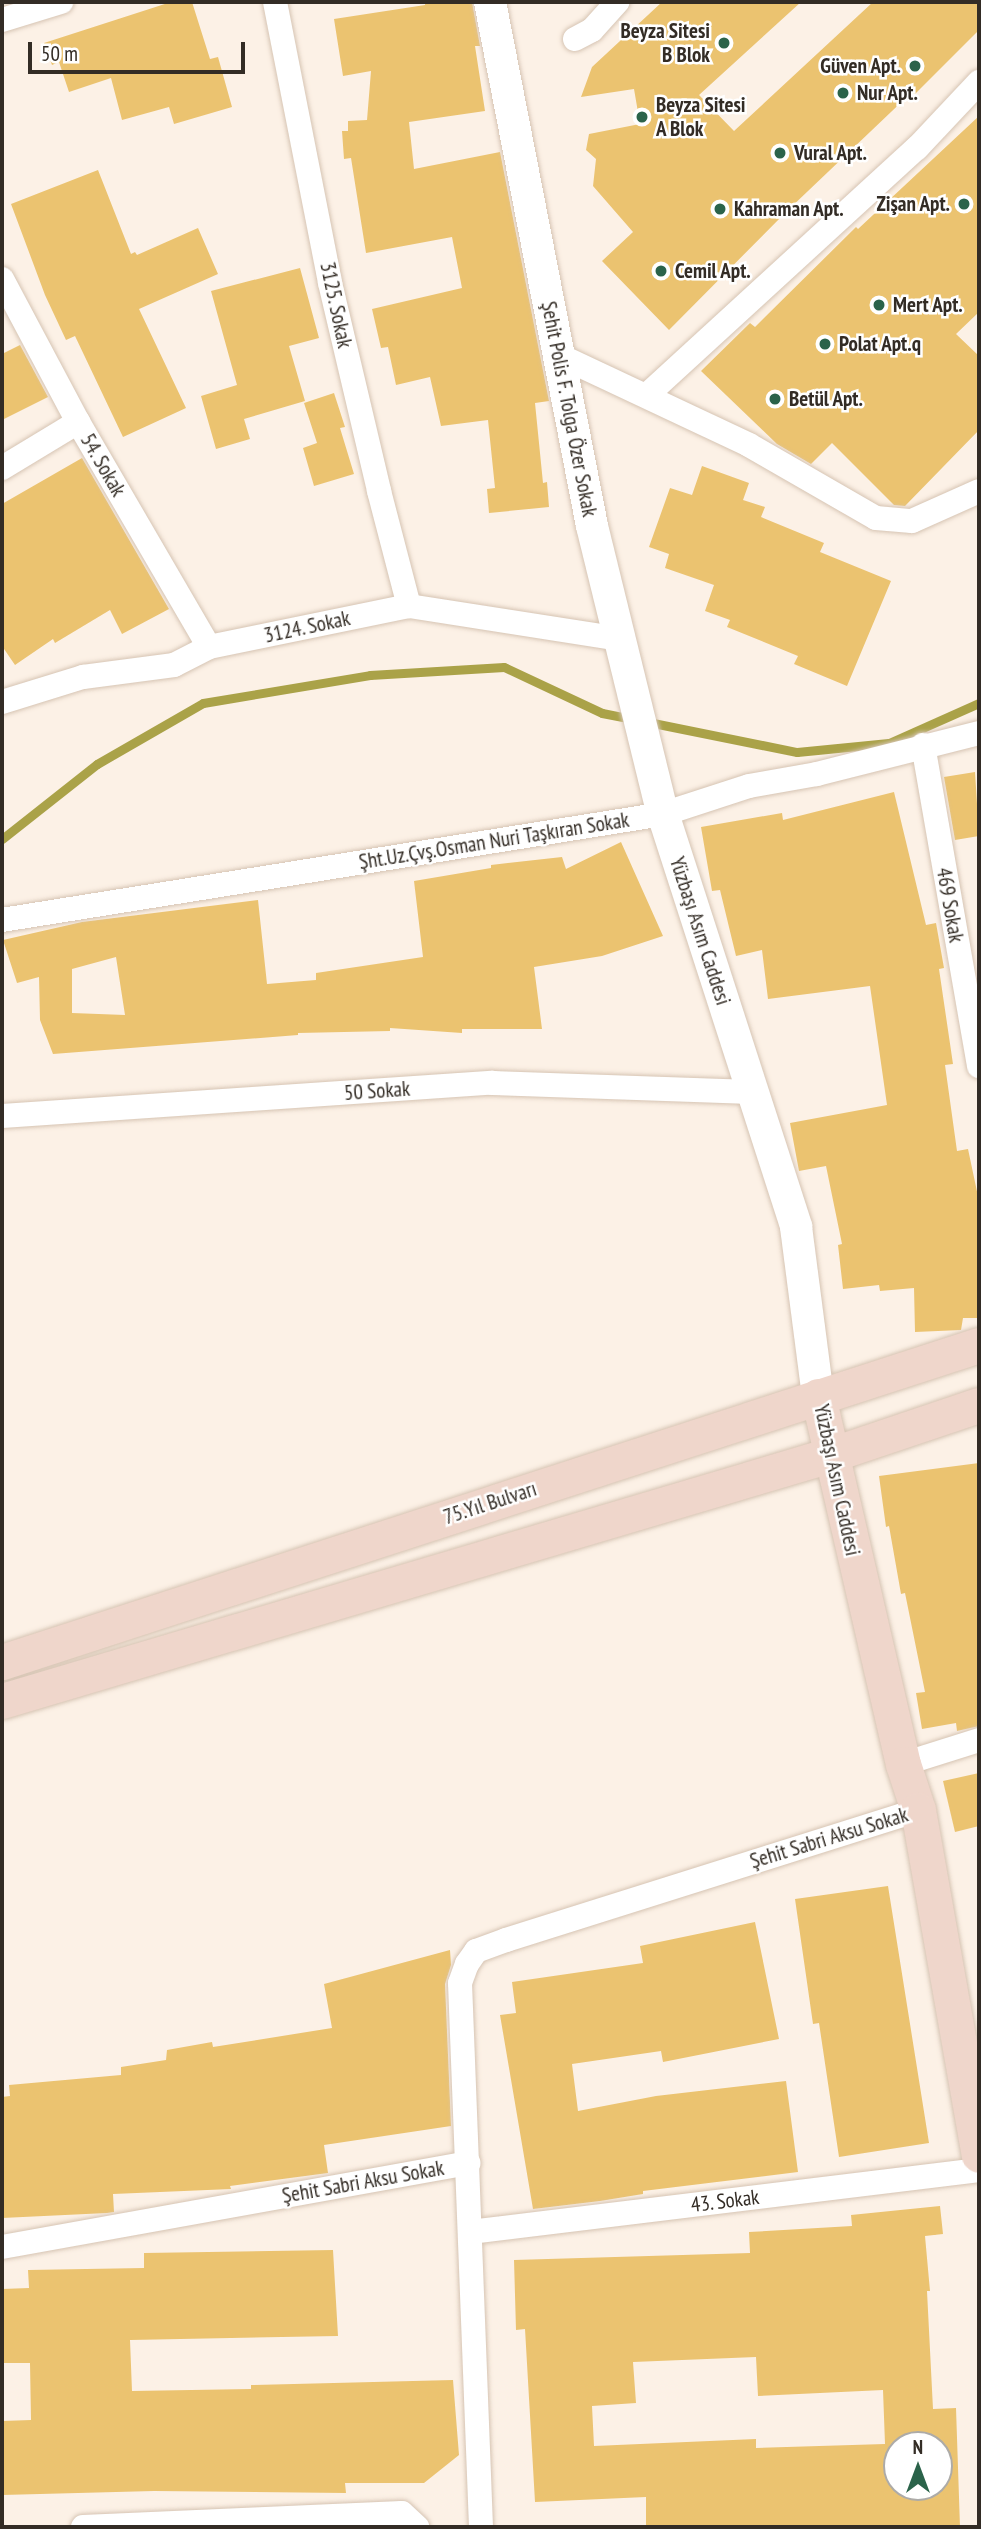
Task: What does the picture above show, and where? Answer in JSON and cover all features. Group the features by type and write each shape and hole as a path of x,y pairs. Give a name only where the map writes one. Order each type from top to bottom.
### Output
{"main road":[{"name":"75.Yıl Bulvarı","path":"2,1662 979,1345"},
{"name":"Yüzbaşı Asım Caddesi","path":"818,1396 903,1764 918,1810 979,2155"},
{"path":"2,1701 830,1455 979,1405"}],"street":[{"path":"2,20 61,2"},
{"name":"3125. Sokak","path":"277,2 330,283 409,606"},
{"name":"Şehit Polis F. Tolga Özer Sokak","path":"490,2 592,526 663,814"},
{"path":"575,39 592,30 617,2"},
{"path":"648,395 917,148 979,82"},
{"name":"54. Sokak","path":"2,279 78,422 209,647"},
{"path":"558,355 648,395 748,445 876,518 912,521 979,491"},
{"path":"2,468 78,422"},
{"name":"3124. Sokak","path":"2,702 83,677 174,665 209,647 409,606 619,639"},
{"name":"Şht.Uz.Çvş.Osman Nuri Taşkıran Sokak","path":"2,920 663,814 749,786 817,774 923,745 979,733"},
{"name":"469 Sokak","path":"923,745 979,1066"},
{"name":"Yüzbaşı Asım Caddesi","path":"663,814 796,1227 818,1396"},
{"name":"50 Sokak","path":"3,1111 492,1083 752,1092"},
{"path":"903,1764 979,1740"},
{"name":"Şehit Sabri Aksu Sokak","path":"2,2246 467,2163 460,1983 467,1964 477,1951 918,1810"},
{"path":"467,2163 481,2527"},
{"name":"43. Sokak","path":"470,2232 979,2170"},
{"path":"83,2527 402,2513 417,2527"}],"building":[{"path":"171,2 192,2 210,59 218,57 232,107 174,124 169,107 122,120 111,78 69,92 59,62 52,65 44,43"},
{"path":"425,2 472,2 480,46 475,46 485,111 409,122 414,169 500,152 549,401 535,403 543,483 547,482 549,507 489,513 487,489 495,488 488,420 441,426 430,377 396,385 388,347 381,348 372,309 462,288 452,237 366,253 351,158 344,159 342,131 348,131 348,121 367,120 371,71 343,76 334,19 425,5"},
{"path":"662,2 801,2 699,95 734,131 873,2 979,2 979,30 914,95 912,92 787,211 669,330 602,261 633,232 593,186 596,159 586,150 589,134 640,124 634,89 581,97 592,67"},
{"path":"979,116 979,312 956,334 979,356 979,430 905,506 894,505 832,443 811,464 777,444 701,371 750,323 755,327 856,227 858,229"},
{"path":"98,170 131,254 135,252 137,255 198,228 218,274 139,309 186,408 123,437 75,336 66,340 45,295 11,204"},
{"path":"300,268 319,338 289,346 305,401 244,419 250,439 216,449 201,396 237,385 211,291"},
{"path":"20,345 48,397 2,420 2,354"},
{"path":"334,393 345,427 340,428 354,474 314,486 303,448 317,443 304,403"},
{"path":"82,458 169,609 122,634 110,610 55,643 53,639 15,665 2,646 2,504"},
{"path":"702,466 749,483 743,500 765,507 761,517 824,543 820,552 891,581 847,686 794,664 798,656 727,627 730,620 705,611 714,585 665,568 669,554 649,547 670,488 692,495"},
{"path":"975,772 979,836 955,840 944,777"},
{"path":"894,792 926,925 936,923 944,968 939,969 953,1064 945,1065 957,1151 968,1149 979,1201 979,1318 963,1318 961,1330 915,1332 914,1288 880,1291 879,1285 843,1289 838,1245 842,1244 826,1166 799,1171 790,1123 887,1105 870,986 768,999 762,950 736,956 720,890 712,891 701,827 782,813 783,820"},
{"path":"621,842 663,936 602,956 534,967 542,1029 462,1029 462,1033 390,1028 390,1031 298,1033 53,1054 40,1020 39,977 17,983 3,940 82,922 258,900 267,984 316,980 316,973 423,957 414,881 491,868 491,865 562,857 566,869","holes":["116,957 125,1015 72,1013 72,969"]},
{"path":"979,1463 979,1726 957,1731 956,1723 922,1729 916,1693 925,1692 905,1593 901,1594 889,1526 886,1527 879,1476"},
{"path":"979,1773 979,1826 955,1832 943,1781"},
{"path":"888,1886 929,2143 839,2157 819,2023 813,2024 795,1899"},
{"path":"755,1922 779,2039 663,2062 661,2051 572,2064 578,2111 656,2096 786,2081 798,2172 643,2191 643,2194 533,2209 500,2015 516,2013 512,1982 643,1963 640,1946"},
{"path":"450,1950 451,1965 445,1984 451,2126 324,2145 328,2173 230,2186 231,2189 113,2194 114,2212 107,2213 2,2218 2,2097 10,2096 9,2085 121,2075 121,2067 166,2060 167,2050 212,2042 213,2047 332,2028 324,1984"},
{"path":"940,2206 943,2234 925,2236 930,2291 927,2291 933,2409 956,2408 960,2527 646,2527 646,2497 535,2502 525,2329 516,2330 514,2260 750,2253 749,2232 852,2226 851,2215","holes":["756,2357 758,2396 883,2390 885,2431 953,2431 953,2501 883,2501 883,2444 756,2448 756,2439 594,2446 592,2406 636,2403 633,2362"]},
{"path":"333,2250 338,2336 130,2340 132,2391 453,2380 459,2455 424,2483 345,2483 346,2493 154,2491 2,2495 2,2421 31,2420 30,2363 2,2363 2,2289 29,2288 28,2270 144,2268 144,2253"}],"waterway":[{"path":"2,839 97,764 203,703 370,675 504,667 602,713 634,719"},
{"path":"648,722 797,752 889,743 979,703"}],"place":[{"name":"Beyza Sitesi B Blok","path":"724,43"},
{"name":"Güven Apt.","path":"915,66"},
{"name":"Nur Apt.","path":"843,93"},
{"name":"Beyza Sitesi A Blok","path":"642,117"},
{"name":"Vural Apt.","path":"780,153"},
{"name":"Zişan Apt.","path":"964,204"},
{"name":"Kahraman Apt.","path":"720,209"},
{"name":"Cemil Apt.","path":"661,271"},
{"name":"Mert Apt.","path":"879,305"},
{"name":"Polat Apt.q","path":"825,344"},
{"name":"Betül Apt.","path":"775,399"}]}
